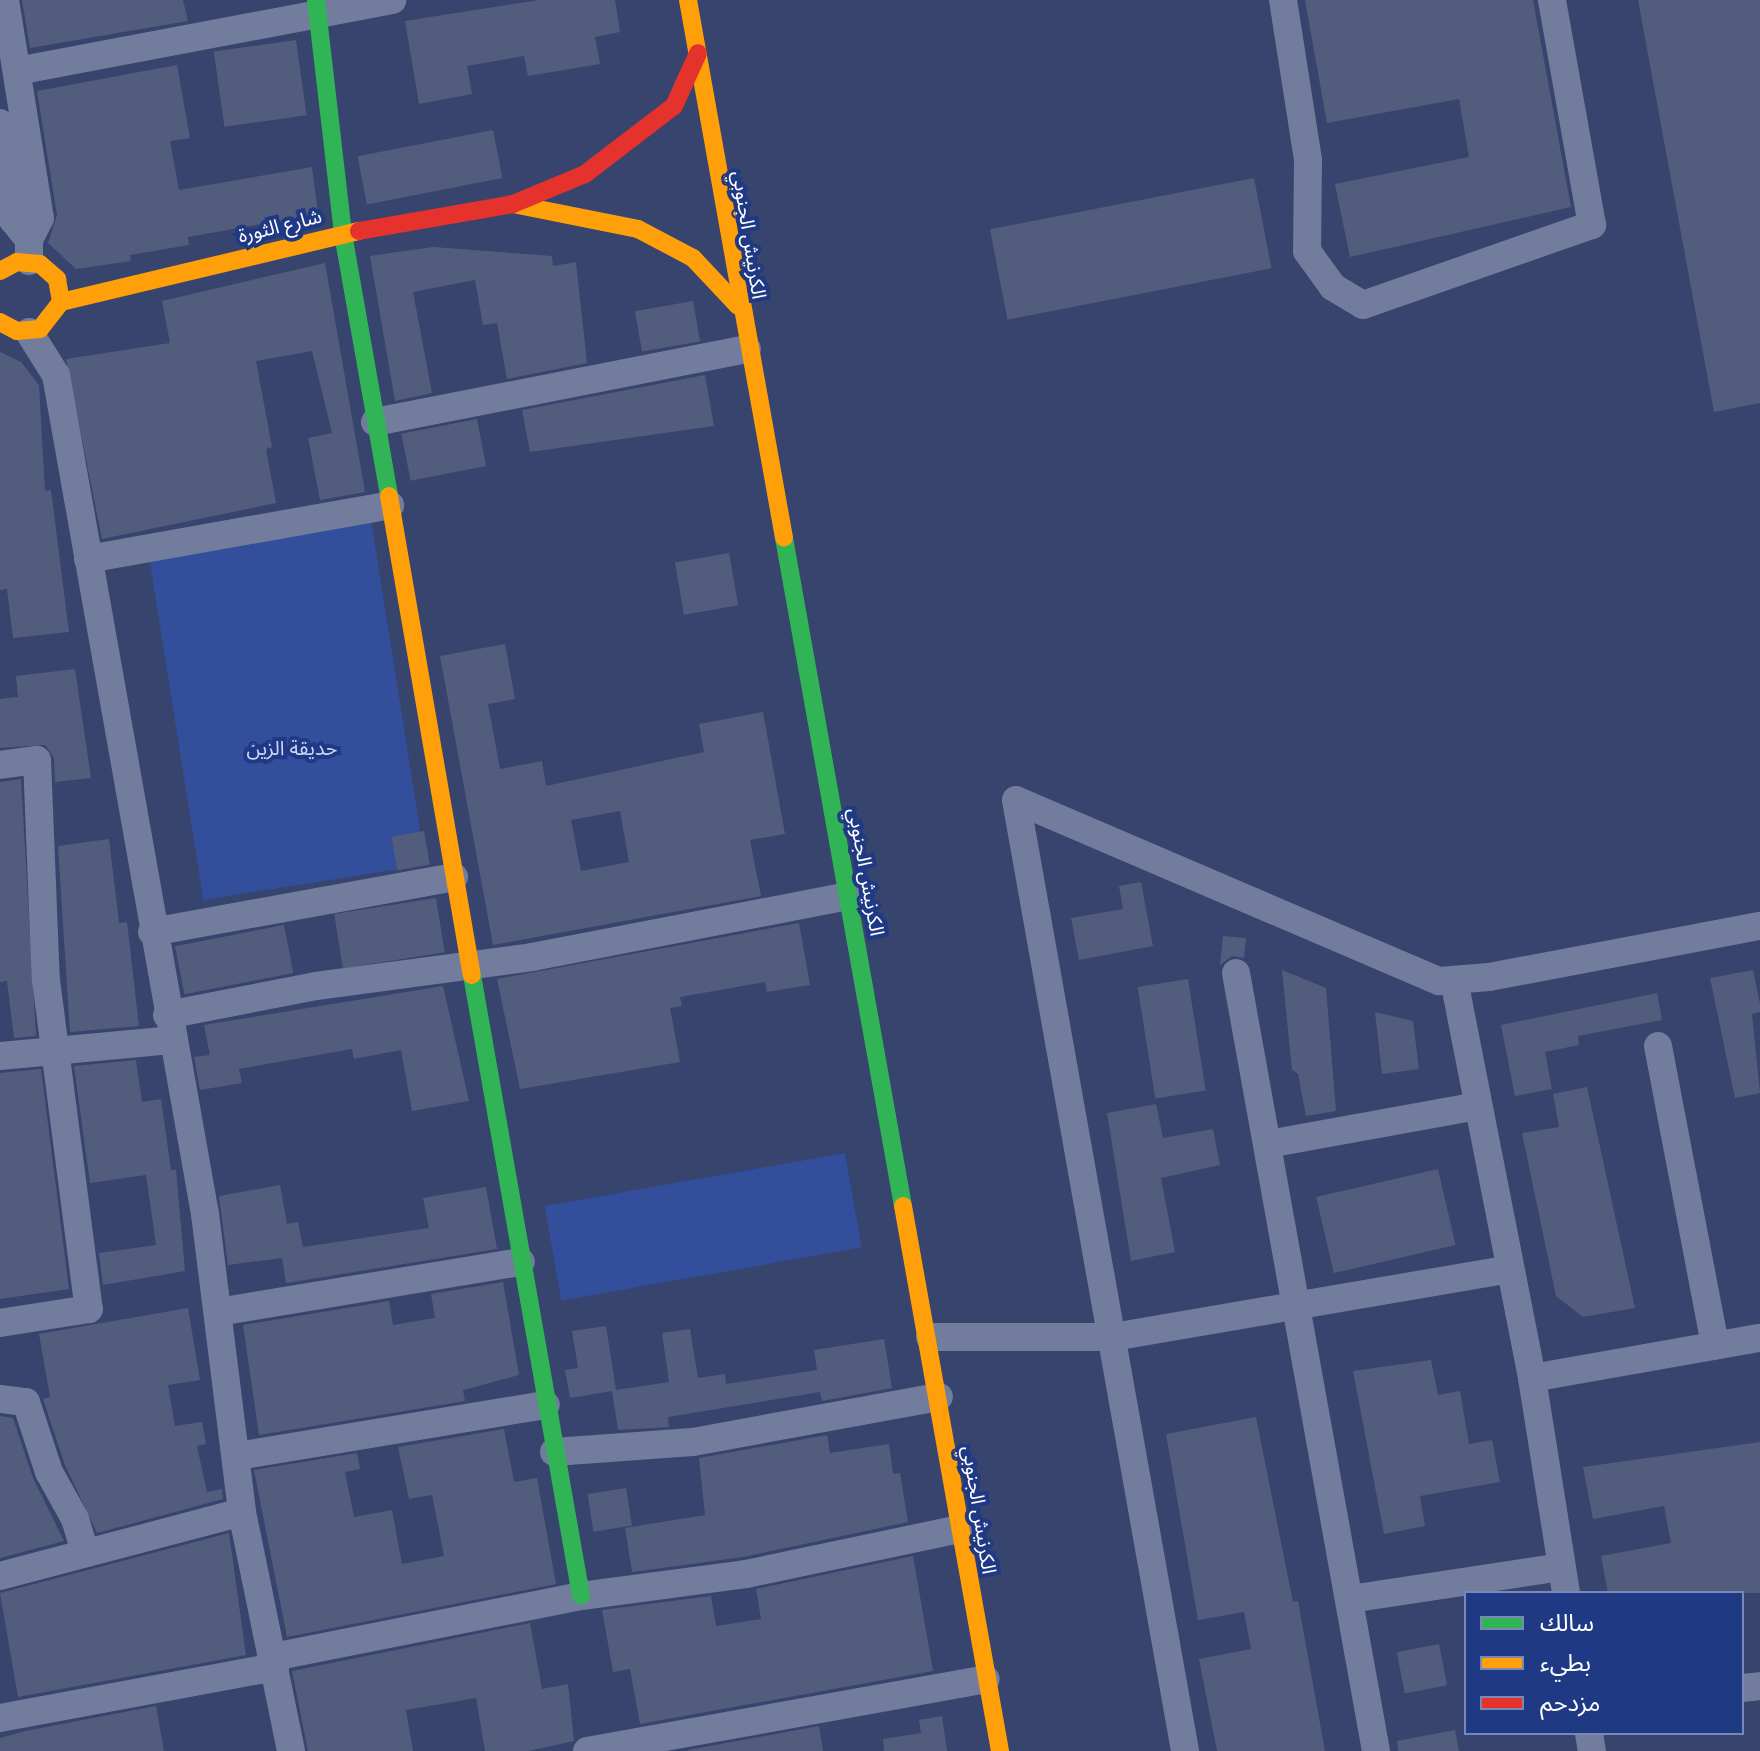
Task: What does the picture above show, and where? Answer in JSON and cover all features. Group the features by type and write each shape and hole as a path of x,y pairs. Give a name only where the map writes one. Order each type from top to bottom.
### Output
{"main road":[{"name":"الكرنيش الجنوبي","path":"688,0 738,306 930,1337 959,1529 1000,1751"},
{"path":"318,6 343,234 581,1596"},
{"name":"شارع الثورة","path":"61,302 343,234 513,204 585,174 674,106 698,53"},
{"name":"شارع الثورة","path":"513,204 638,229 693,258 738,306"},
{"path":"9,327 50,322 61,302 57,279 13,261"}],"street":[{"path":"5,0 40,218 13,261"},
{"path":"17,71 318,6 392,0"},
{"path":"1283,0 1308,160 1307,251 1333,287 1363,305 1592,225 1552,0"},
{"path":"0,123 13,220 13,261"},
{"path":"9,327 56,375 169,1028 205,1214 242,1512 291,1751"},
{"path":"375,422 747,349"},
{"path":"88,559 390,505"},
{"path":"0,765 37,760 43,822 38,875 53,1054 89,1309 0,1323"},
{"path":"1185,1751 1016,800 1425,975 1454,980 1760,926"},
{"path":"152,932 454,877"},
{"path":"0,1056 53,1054 169,1028 316,986 469,967 848,896"},
{"path":"1236,973 1299,1307 1376,1751"},
{"path":"1350,1599 1564,1580 1532,1378 1454,980"},
{"path":"1658,1046 1715,1346"},
{"path":"1268,1144 1478,1106"},
{"path":"218,1312 521,1262"},
{"path":"930,1337 1113,1337 1509,1269"},
{"path":"1532,1378 1760,1338"},
{"path":"554,1452 693,1442 939,1397"},
{"path":"0,1399 26,1402 49,1472 75,1519 85,1552"},
{"path":"237,1456 546,1405"},
{"path":"0,1576 242,1512"},
{"path":"0,1718 581,1596 746,1574 959,1529"},
{"path":"587,1751 741,1738 986,1679"}],"green space":[{"name":"حديقة الزين","path":"371,520 426,865 203,900 149,555"},
{"path":"845,1153 862,1248 561,1301 545,1206"}],"building":[{"path":"22,0 183,0 188,21 30,48"},
{"path":"539,0 615,0 620,32 595,37 600,64 528,76 524,56 467,66 472,94 419,104 405,21"},
{"path":"1305,0 1533,0 1571,207 1350,257 1335,184 1469,157 1459,99 1327,123"},
{"path":"1638,0 1760,0 1760,403 1714,412"},
{"path":"296,40 307,115 224,127 214,52"},
{"path":"177,65 190,138 170,141 179,190 312,167 318,214 188,237 189,245 130,255 131,261 76,269 48,243 57,215 37,91"},
{"path":"493,130 502,178 367,204 358,156"},
{"path":"1254,178 1272,268 1007,320 990,229"},
{"path":"433,247 552,256 553,266 576,262 587,363 507,379 497,323 483,325 475,280 413,292 432,393 395,401 370,256"},
{"path":"325,263 365,492 320,500 308,438 332,433 312,351 256,361 272,447 266,449 276,503 102,539 66,359 170,343 162,301"},
{"path":"693,301 700,341 642,352 635,311"},
{"path":"0,352 21,362 39,385 45,491 51,490 69,632 13,638 7,589 0,590"},
{"path":"705,375 714,426 530,452 522,410"},
{"path":"477,419 486,466 411,481 401,434"},
{"path":"729,553 738,605 684,615 675,563"},
{"path":"505,644 515,699 488,704 500,769 542,761 546,786 704,752 699,724 763,712 785,834 750,840 761,896 493,945 440,656","holes":["620,811 629,862 581,871 571,820"]},
{"path":"75,669 91,778 55,782 54,758 45,745 0,748 0,699 18,697 16,676"},
{"path":"21,779 36,1036 14,1038 7,981 0,982 0,782"},
{"path":"424,831 430,864 397,870 392,837"},
{"path":"109,839 119,923 127,922 139,1026 70,1032 58,846"},
{"path":"1141,882 1153,946 1079,960 1071,918 1123,909 1119,886"},
{"path":"436,898 445,952 343,968 334,914"},
{"path":"799,923 810,985 767,992 765,982 680,997 682,1006 670,1008 680,1062 520,1089 497,979"},
{"path":"284,925 293,973 184,994 175,946"},
{"path":"1223,936 1246,938 1244,958 1232,956 1220,965"},
{"path":"1282,970 1326,988 1336,1111 1306,1116 1298,1074 1292,1070"},
{"path":"1753,970 1760,1004 1760,1012 1752,1014 1760,1093 1735,1098 1710,978"},
{"path":"1188,979 1206,1091 1155,1099 1138,987"},
{"path":"443,986 469,1101 412,1111 401,1050 354,1059 352,1049 239,1069 242,1083 200,1090 194,1057 210,1055 204,1025"},
{"path":"1657,993 1662,1020 1578,1036 1579,1045 1545,1052 1552,1089 1515,1096 1501,1025"},
{"path":"1375,1012 1413,1021 1419,1069 1382,1074"},
{"path":"136,1060 142,1102 161,1099 171,1170 176,1170 185,1271 103,1285 99,1253 156,1245 146,1175 90,1183 74,1066"},
{"path":"41,1069 69,1289 0,1299 0,1073"},
{"path":"1587,1087 1635,1308 1583,1317 1556,1296 1522,1133 1559,1127 1553,1094"},
{"path":"1156,1104 1163,1138 1213,1129 1220,1165 1161,1178 1175,1252 1131,1261 1107,1113"},
{"path":"1438,1169 1456,1245 1334,1273 1316,1197"},
{"path":"280,1185 287,1224 298,1222 303,1247 429,1228 423,1198 486,1187 497,1249 286,1283 282,1258 228,1265 219,1196"},
{"path":"503,1282 519,1375 463,1390 465,1401 259,1435 243,1325 389,1301 393,1325 435,1318 431,1294"},
{"path":"188,1308 200,1380 168,1385 175,1426 202,1422 206,1444 197,1446 207,1492 222,1489 223,1499 97,1533 65,1465 43,1399 50,1397 39,1334"},
{"path":"606,1326 616,1390 669,1382 662,1333 690,1329 698,1378 725,1374 726,1384 817,1370 814,1350 884,1339 892,1388 822,1401 820,1392 668,1417 669,1427 618,1430 612,1391 570,1398 565,1370 578,1368 572,1331"},
{"path":"1431,1360 1438,1395 1460,1391 1469,1444 1492,1440 1500,1482 1420,1496 1425,1526 1384,1534 1353,1371"},
{"path":"0,1416 13,1418 33,1478 64,1541 0,1558"},
{"path":"1256,1417 1293,1602 1298,1601 1325,1751 1217,1751 1199,1659 1251,1649 1244,1612 1198,1620 1166,1434"},
{"path":"504,1429 514,1482 537,1478 556,1584 287,1637 254,1470 357,1453 360,1469 345,1472 354,1517 392,1510 402,1564 444,1556 432,1495 409,1499 398,1447"},
{"path":"827,1435 830,1453 889,1444 893,1474 900,1473 908,1522 743,1557 632,1572 625,1528 705,1515 699,1458"},
{"path":"1760,1442 1760,1593 1608,1591 1601,1556 1671,1543 1664,1506 1593,1519 1583,1467"},
{"path":"626,1488 632,1526 593,1532 587,1494"},
{"path":"229,1533 246,1655 18,1697 0,1593"},
{"path":"913,1556 933,1671 640,1724 630,1669 613,1672 602,1610 711,1596 716,1626 761,1619 756,1589"},
{"path":"530,1623 542,1689 568,1684 574,1741 528,1751 485,1751 476,1698 406,1710 413,1751 308,1751 292,1671"},
{"path":"1439,1644 1447,1685 1405,1693 1397,1652"},
{"path":"156,1706 164,1751 0,1751 0,1738"},
{"path":"942,1716 947,1751 884,1751 883,1739 921,1733 919,1720"},
{"path":"819,1726 823,1751 688,1751 688,1750"},
{"path":"1455,1730 1459,1751 1398,1751 1397,1741"}],"traffic: fast":[{"path":"316,0 343,234 389,496"},
{"path":"784,538 903,1206"},
{"path":"472,975 581,1596"}],"traffic: slow":[{"path":"688,0 784,538"},
{"path":"513,204 638,229 693,258 738,306"},
{"path":"61,302 359,231"},
{"path":"0,271 17,262 40,264 57,279 61,302 40,329 17,331 0,322"},
{"path":"389,496 472,975"},
{"path":"903,1206 1000,1751"}],"traffic: jam":[{"path":"359,231 513,204 585,174 674,106 698,53"}]}
